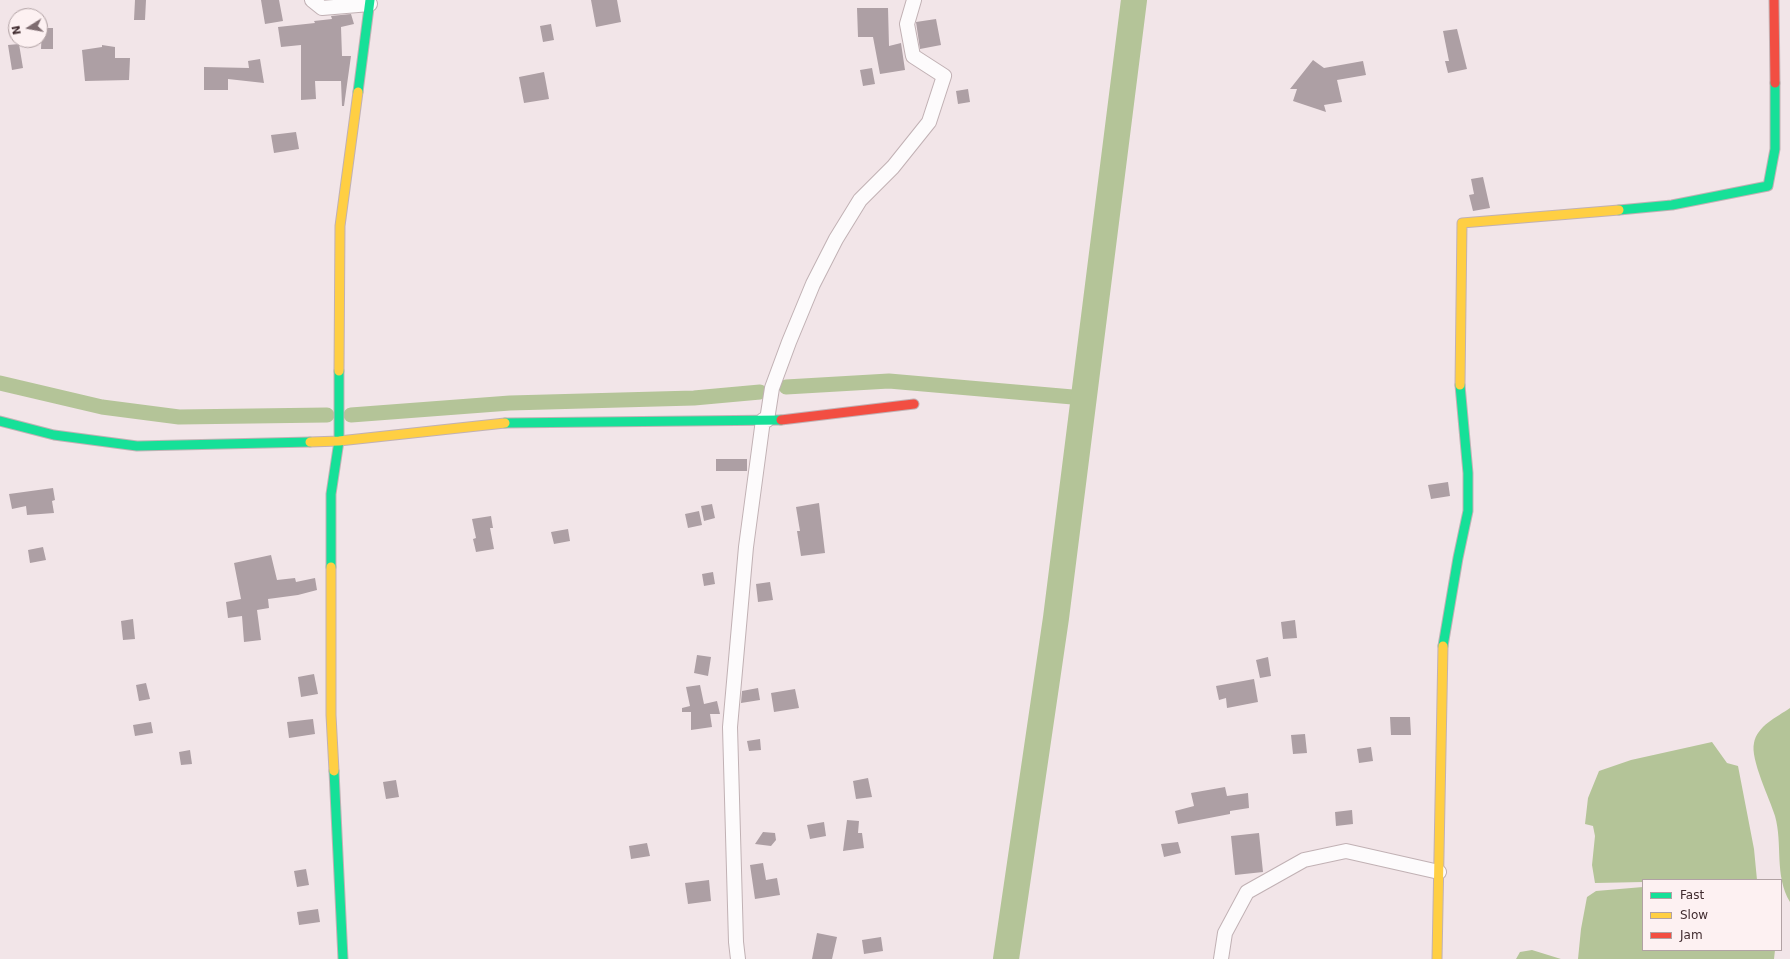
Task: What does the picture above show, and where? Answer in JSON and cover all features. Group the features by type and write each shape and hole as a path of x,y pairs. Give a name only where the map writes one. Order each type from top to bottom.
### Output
{"street":[{"path":"312,0 322,8 370,2 340,226 340,441 331,494 331,715 343,959"},
{"path":"738,959 736,942 730,727 746,547 765,420 772,388 787,348 813,284 836,239 860,200 893,167 929,122 944,76 913,56 907,24 914,0"},
{"path":"1437,959 1443,648 1458,558 1468,511 1468,473 1459,380 1460,258 1462,223 1664,206 1768,186 1776,149 1774,0"},
{"path":"0,421 54,435 137,446 340,441 500,424 786,420 914,404"},
{"path":"1221,959 1225,933 1247,892 1304,860 1346,851 1439,872"}],"shaded area":[{"path":"1790,708 1790,902 1785,892 1780,870 1775,816 1755,759 1754,743 1756,737 1768,722"},
{"path":"1712,742 1727,763 1738,766 1754,849 1757,879 1642,879 1642,882 1595,883 1592,865 1595,836 1593,826 1585,824 1588,798 1599,771 1631,760"},
{"path":"1642,887 1642,951 1775,951 1774,959 1578,959 1581,929 1587,897 1596,891"},
{"path":"1532,950 1561,959 1516,959 1520,952"}],"building":[{"path":"135,0 146,0 145,20 134,20"},
{"path":"261,0 279,0 283,21 265,24"},
{"path":"591,0 617,0 621,22 596,27"},
{"path":"857,8 888,8 889,46 901,43 905,70 880,74 873,37 858,37"},
{"path":"351,14 354,24 341,27 342,56 351,56 344,106 342,106 341,81 315,81 316,99 301,100 301,45 281,47 278,27 315,23 314,21 332,19 331,16"},
{"path":"936,19 941,45 920,49 916,22"},
{"path":"551,24 554,40 543,42 540,26"},
{"path":"48,28 53,28 53,49 41,49 48,48"},
{"path":"1457,29 1467,69 1448,73 1445,61 1449,61 1443,31"},
{"path":"102,45 115,47 115,58 130,58 129,80 85,81 82,50 102,47"},
{"path":"8,48 20,48 23,68 12,70"},
{"path":"260,59 264,83 228,79 228,90 204,90 204,67 249,68 248,61"},
{"path":"1313,60 1324,68 1363,61 1366,75 1337,80 1342,102 1324,105 1326,112 1293,101 1297,89 1290,89"},
{"path":"872,68 875,84 863,86 860,70"},
{"path":"544,72 549,99 524,103 519,77"},
{"path":"968,89 970,102 958,104 956,91"},
{"path":"296,132 299,149 274,153 271,135"},
{"path":"1483,177 1490,208 1473,211 1469,195 1474,194 1471,179"},
{"path":"716,459 747,459 747,471 716,471"},
{"path":"1448,482 1450,496 1431,499 1428,485"},
{"path":"53,488 55,500 52,501 54,513 27,515 26,506 12,509 9,494"},
{"path":"819,503 825,553 801,556 797,531 800,531 796,507"},
{"path":"712,504 715,518 704,521 701,506"},
{"path":"699,511 702,525 688,528 685,514"},
{"path":"491,516 493,528 490,528 494,549 476,552 473,539 476,538 472,519"},
{"path":"568,529 570,541 554,544 551,532"},
{"path":"43,547 46,560 30,563 28,550"},
{"path":"271,555 277,580 295,578 296,582 315,578 317,590 298,595 268,599 269,608 257,610 261,640 244,642 242,616 228,618 226,602 241,599 234,563"},
{"path":"713,572 715,584 704,586 702,574"},
{"path":"770,582 773,600 758,602 756,584"},
{"path":"133,619 135,639 123,640 121,621"},
{"path":"1295,620 1297,638 1283,639 1281,622"},
{"path":"697,655 711,657 708,676 694,673"},
{"path":"1268,657 1271,676 1260,678 1256,660"},
{"path":"314,674 318,694 301,697 298,677"},
{"path":"1254,679 1258,702 1227,708 1226,698 1219,700 1216,686"},
{"path":"146,683 150,699 139,701 136,685"},
{"path":"700,685 704,704 717,701 720,714 710,714 712,727 691,730 691,712 682,712 682,708 690,706 686,687"},
{"path":"758,688 760,700 741,703 742,691"},
{"path":"795,689 799,708 774,712 771,693"},
{"path":"1390,717 1410,717 1411,735 1391,735"},
{"path":"313,719 315,734 289,738 287,722"},
{"path":"151,722 153,733 135,736 133,725"},
{"path":"1305,734 1307,753 1293,754 1291,735"},
{"path":"760,739 761,750 749,751 747,741"},
{"path":"1371,747 1373,761 1359,763 1357,749"},
{"path":"190,750 192,764 181,765 179,752"},
{"path":"868,778 872,797 856,799 853,781"},
{"path":"396,780 399,797 386,799 383,782"},
{"path":"1225,787 1227,796 1248,793 1249,808 1230,811 1230,814 1178,824 1175,811 1194,806 1191,793"},
{"path":"1352,810 1353,824 1336,826 1335,812"},
{"path":"847,820 859,821 858,833 862,833 864,848 843,851"},
{"path":"824,822 826,836 810,839 807,825"},
{"path":"763,832 775,833 776,840 771,846 755,844"},
{"path":"1259,833 1263,872 1235,875 1231,836"},
{"path":"1178,842 1181,853 1164,857 1161,844"},
{"path":"647,843 650,856 631,859 629,846"},
{"path":"763,863 766,880 777,878 780,895 755,899 750,865"},
{"path":"306,869 309,885 297,887 294,871"},
{"path":"709,880 711,901 688,904 685,883"},
{"path":"318,909 320,922 299,925 297,912"},
{"path":"817,933 837,937 832,959 812,959"},
{"path":"881,937 883,951 864,954 862,940"}],"waterway":[{"path":"1006,959 1056,618 1134,0"},
{"path":"786,387 889,381 1084,398"},
{"path":"0,383 102,407 179,417 327,415"},
{"path":"351,415 510,403 694,398 760,392"}],"traffic: fast":[{"path":"358,92 370,0"},
{"path":"1619,210 1672,205 1768,186 1775,149 1775,83"},
{"path":"331,567 331,494 339,441 339,371"},
{"path":"1443,646 1458,558 1468,511 1468,473 1460,385"},
{"path":"505,423 781,420"},
{"path":"0,421 54,435 137,446 310,442"},
{"path":"334,771 343,959"}],"traffic: slow":[{"path":"339,371 340,226 358,92"},
{"path":"1460,385 1462,223 1619,210"},
{"path":"310,442 339,441 505,423"},
{"path":"331,567 331,715 334,771"},
{"path":"1437,959 1443,646"}],"traffic: jam":[{"path":"1774,0 1775,83"},
{"path":"781,420 914,404"}]}
